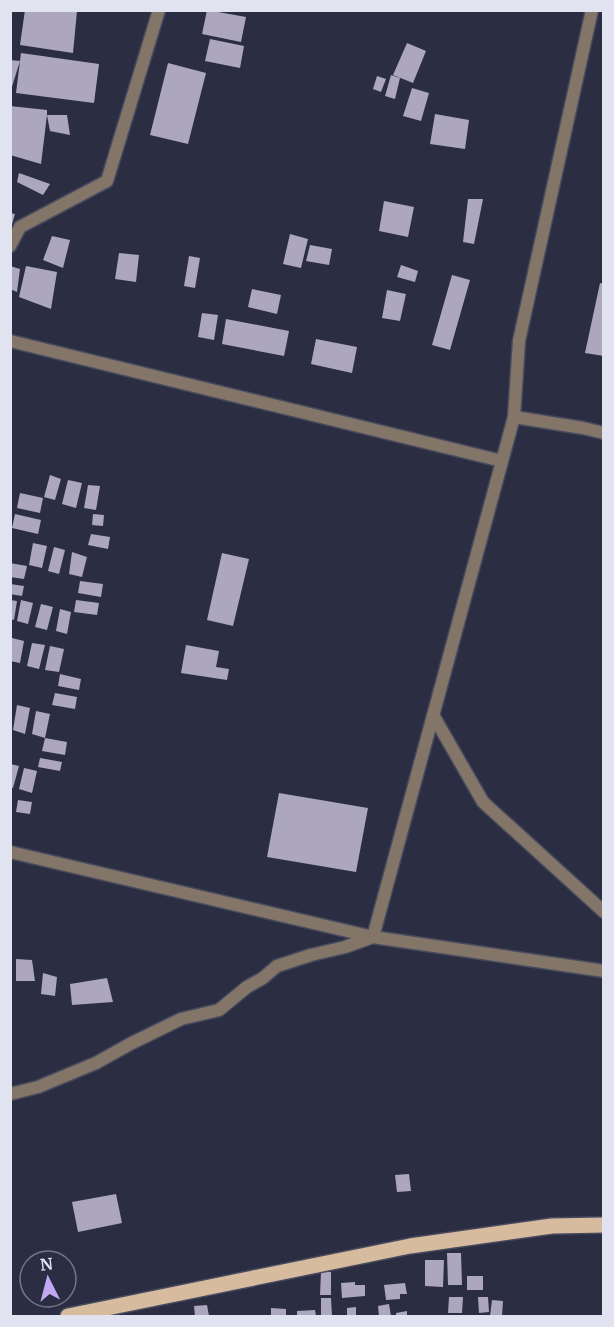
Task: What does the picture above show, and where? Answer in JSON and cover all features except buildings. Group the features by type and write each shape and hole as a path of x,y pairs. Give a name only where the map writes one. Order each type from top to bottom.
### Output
{"main road":[{"path":"68,1317 410,1246 552,1226 603,1226"}],"street":[{"path":"10,246 20,227 107,181 159,10"},
{"path":"373,937 514,417 519,340 592,10"},
{"path":"10,341 502,461"},
{"path":"514,417 603,433"},
{"path":"433,715 483,802 603,912"},
{"path":"10,852 373,937 603,971"},
{"path":"10,1094 38,1087 96,1063 181,1019 219,1010 277,966 311,955 345,948 373,937"}]}
